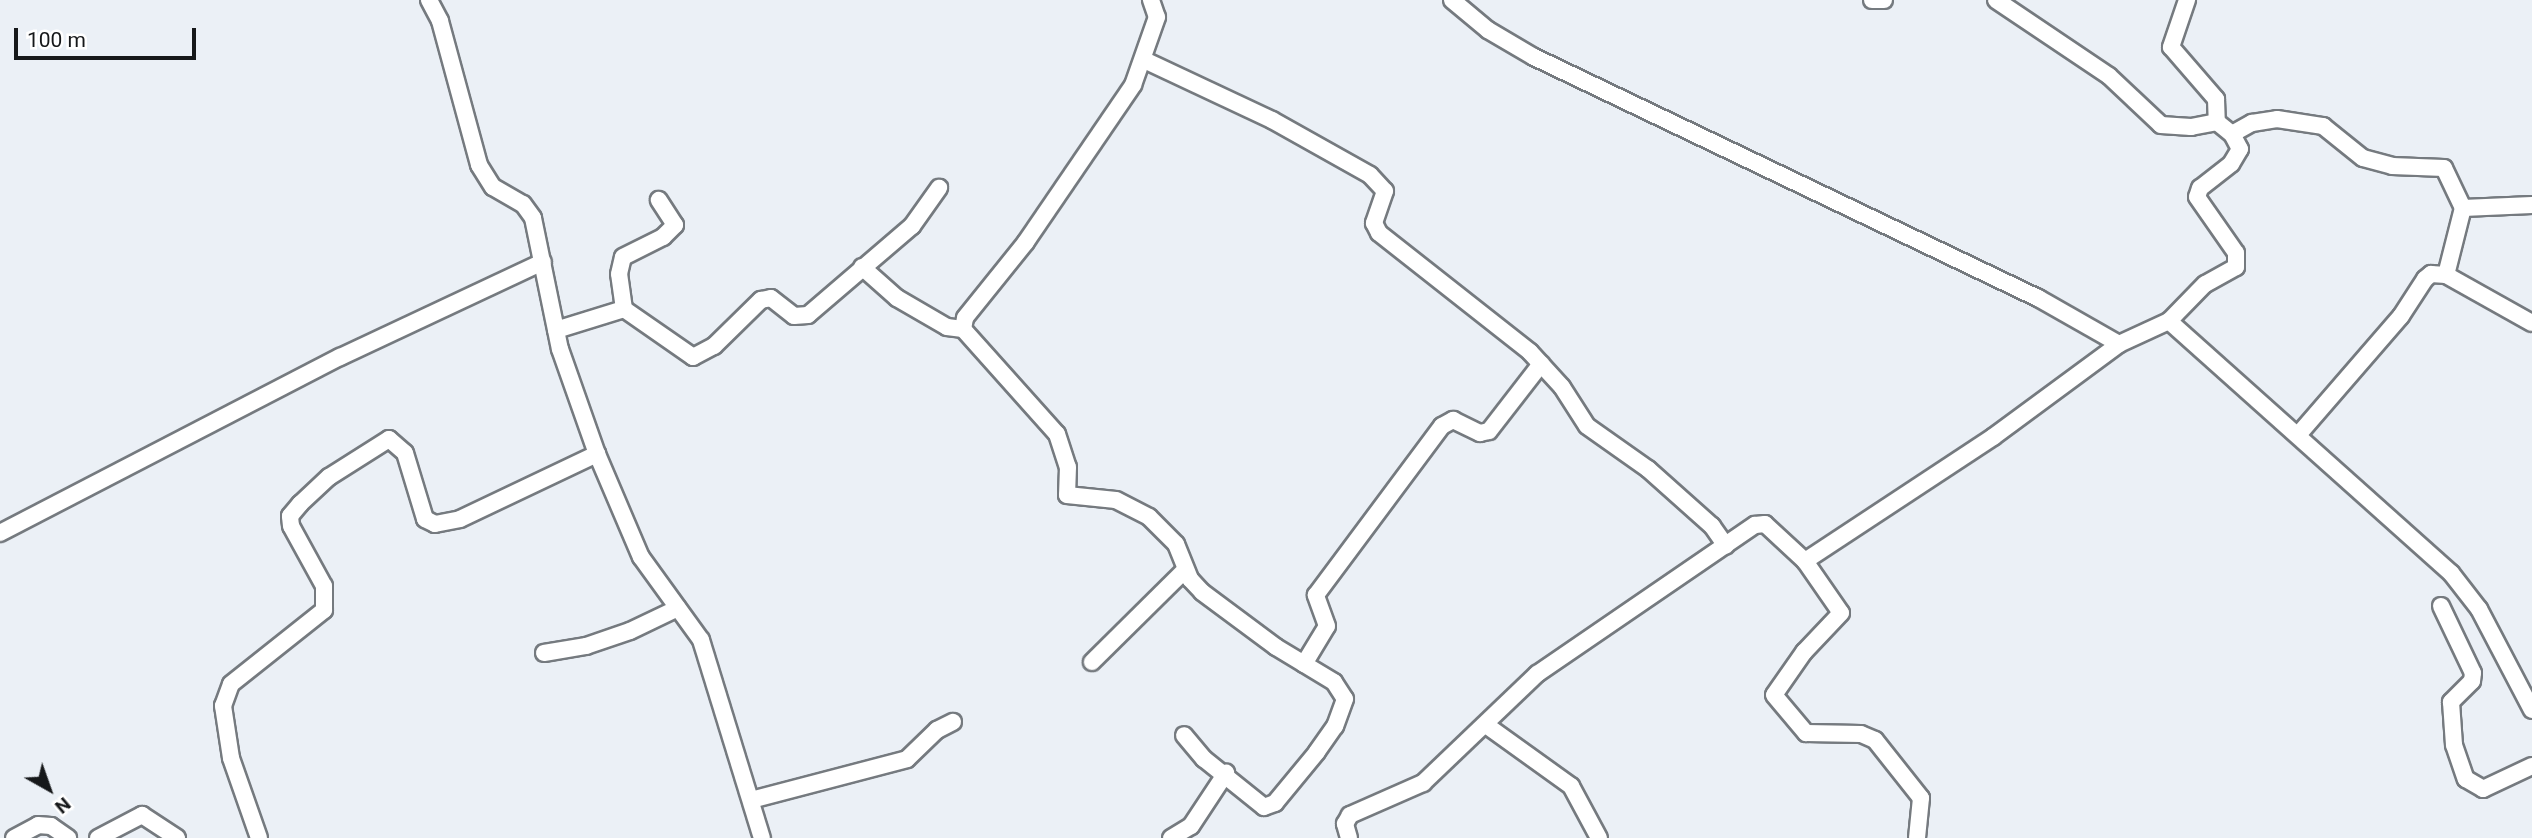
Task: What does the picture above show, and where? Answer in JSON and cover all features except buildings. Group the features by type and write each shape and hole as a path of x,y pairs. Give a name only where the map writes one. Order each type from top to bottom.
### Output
{"street":[{"path":"429,0 440,20 479,165 493,187 528,211 543,262 555,330 597,454 641,557 701,640 762,838"},
{"path":"963,329 965,318 1026,242 1116,114 1144,60 1157,18 1151,0"},
{"path":"1452,0 1488,30 1546,64 2038,298 2119,344"},
{"path":"1872,0 1884,0"},
{"path":"1996,0 2109,76 2161,125 2191,127 2217,122"},
{"path":"1805,561 1993,437 2119,344 2169,321 2205,284 2236,267 2236,253 2197,197 2200,188 2231,164 2240,149 2232,134 2217,122 2216,99 2171,47 2187,0"},
{"path":"1144,60 1272,120 1370,174 1385,191 1374,223 1379,233 1541,364 1587,426 1648,470 1712,526 1726,546"},
{"path":"2232,134 2252,123 2277,119 2323,126 2363,158 2392,166 2444,168 2463,208 2446,275"},
{"path":"659,201 675,225 663,237 623,257 619,274 624,309 693,357 714,346 761,299 771,298 794,316 808,315 912,226 939,188"},
{"path":"2463,208 2532,205"},
{"path":"0,533 328,363 543,262"},
{"path":"862,267 897,298 947,327 963,329 1057,434 1068,467 1067,495 1116,500 1149,517 1176,544 1185,570 1202,592 1334,682 1345,699 1335,726 1317,752 1275,803 1264,807 1254,803 1226,773 1204,759 1184,735"},
{"path":"2298,435 2402,316 2431,274 2446,275 2532,323"},
{"path":"555,330 624,309"},
{"path":"2169,321 2298,435 2467,591 2532,710"},
{"path":"1304,664 1327,626 1316,595 1412,463 1446,421 1480,433 1489,431 1541,364"},
{"path":"255,837 231,758 223,706 231,684 324,610 324,586 291,526 290,516 300,503 329,477 389,439 405,453 425,519 435,524 460,519 597,454"},
{"path":"1349,838 1345,824 1350,815 1423,783 1538,674 1755,525 1765,524 1805,561 1841,613 1804,652 1774,695 1807,733 1868,735 1875,740 1921,798 1917,838"},
{"path":"1092,662 1185,570"},
{"path":"2441,606 2473,673 2472,681 2451,702 2454,746 2466,779 2483,789 2532,766"},
{"path":"544,653 586,646 631,631 678,608"},
{"path":"751,800 907,759 937,730 953,722"},
{"path":"1486,725 1571,786 1599,838"},
{"path":"1171,838 1191,826 1226,773"},
{"path":"98,838 142,815 177,838"},
{"path":"14,838 38,825 51,826 68,838"}]}
